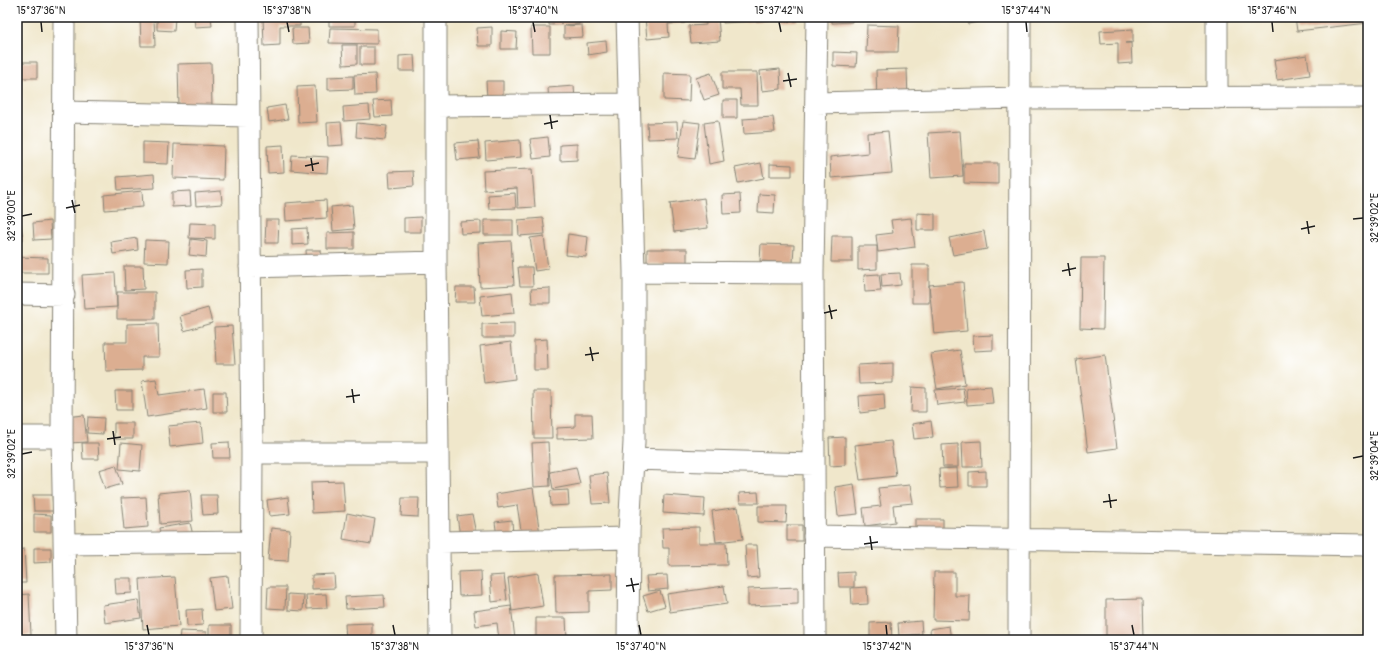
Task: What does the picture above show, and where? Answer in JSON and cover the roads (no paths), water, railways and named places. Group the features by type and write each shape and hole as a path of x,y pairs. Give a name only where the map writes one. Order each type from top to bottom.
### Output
{"street":[{"path":"64,17 64,295 62,437 66,640"},
{"path":"248,17 252,453 251,640"},
{"path":"436,17 436,262 440,640"},
{"path":"627,17 634,272 633,459 629,538 628,640"},
{"path":"815,640 813,273 817,17"},
{"path":"1019,640 1020,17"},
{"path":"1217,17 1217,98"},
{"path":"816,103 1019,98 1368,98"},
{"path":"436,106 629,104"},
{"path":"64,112 248,116"},
{"path":"250,267 436,262"},
{"path":"634,272 813,273"},
{"path":"17,294 64,295"},
{"path":"17,437 62,437"},
{"path":"252,453 438,453"},
{"path":"633,459 813,464"},
{"path":"814,536 1368,545"},
{"path":"440,542 629,538"},
{"path":"64,544 251,542"}]}
